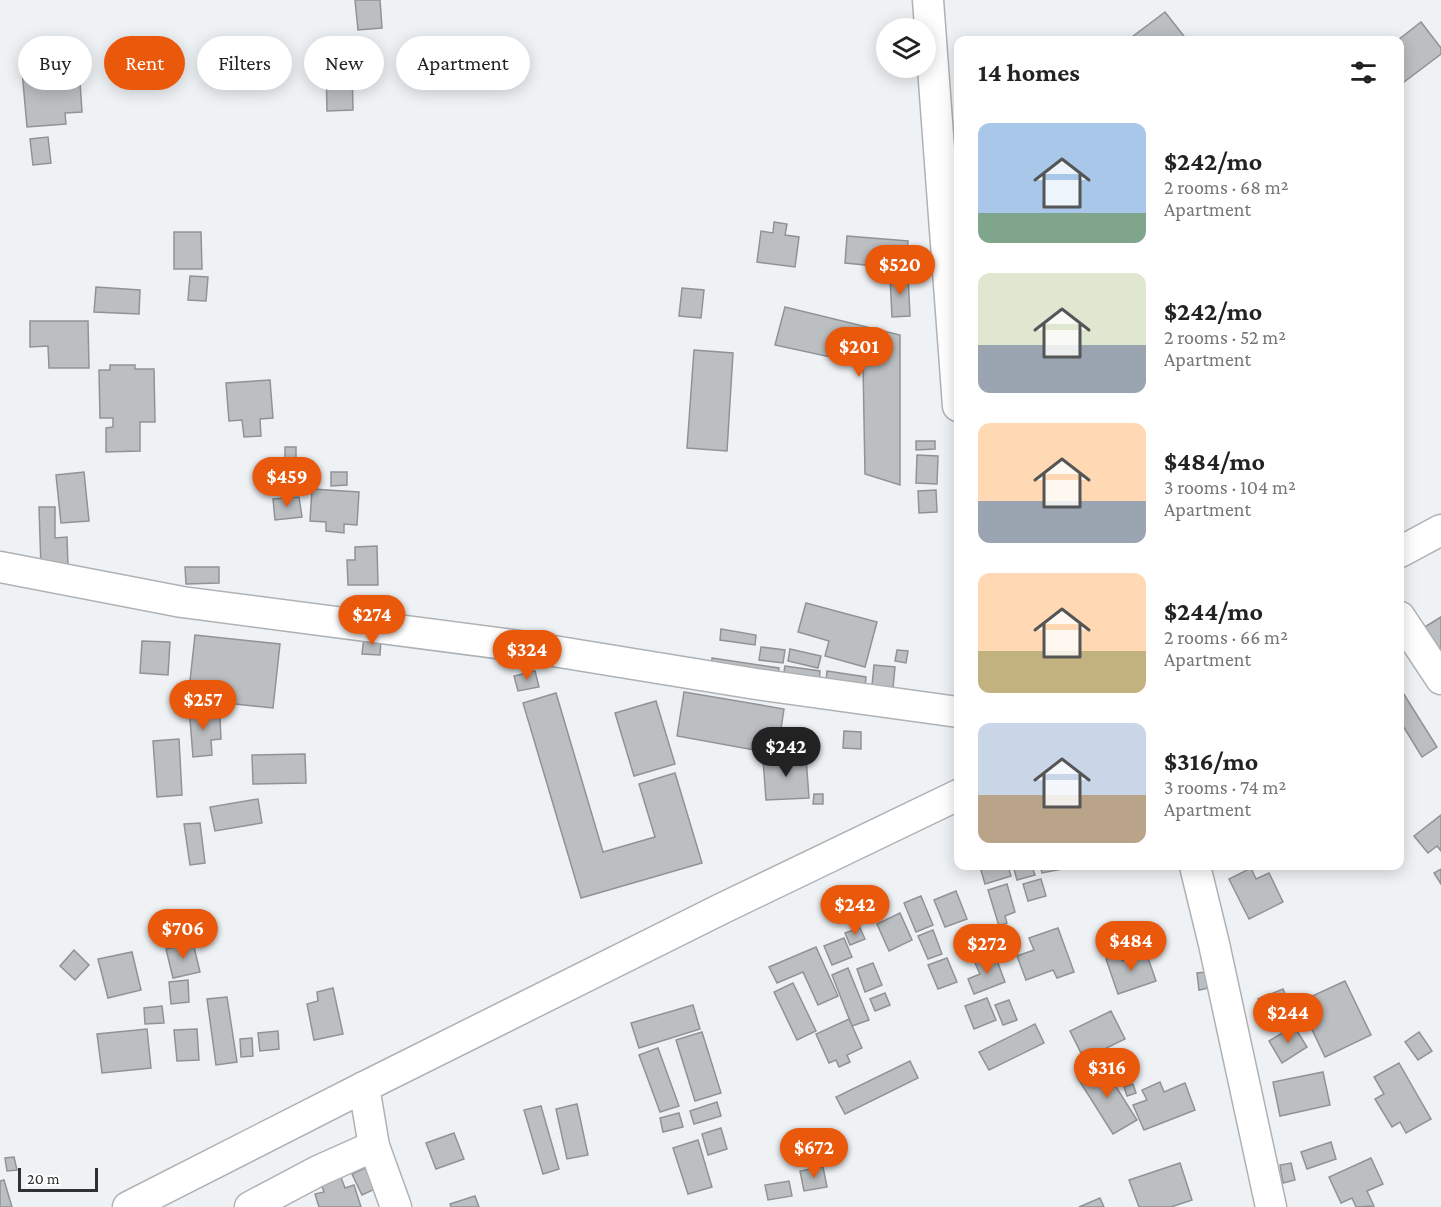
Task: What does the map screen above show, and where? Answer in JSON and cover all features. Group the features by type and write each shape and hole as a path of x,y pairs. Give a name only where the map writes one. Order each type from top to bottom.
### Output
{"street":[{"path":"928,0 954,352"},
{"path":"1404,550 1441,530"},
{"path":"0,567 182,602 535,648 756,684 954,711"},
{"path":"1404,623 1441,679"},
{"path":"128,1207 721,909 954,797"},
{"path":"1196,870 1271,1207"},
{"path":"364,1087 374,1146 396,1207"},
{"path":"250,1207 318,1171 374,1146"}],"building":[{"path":"355,0 380,0 382,28 358,30"},
{"path":"1165,12 1184,36 1133,36"},
{"path":"1421,22 1441,48 1441,54 1404,82 1404,36"},
{"path":"24,90 81,90 82,112 65,113 66,124 27,127"},
{"path":"327,90 353,90 353,110 327,111"},
{"path":"48,137 51,163 33,165 30,139"},
{"path":"774,222 787,224 785,235 799,237 795,267 757,262 761,231 773,233"},
{"path":"174,232 201,232 202,269 174,269"},
{"path":"847,236 908,241 905,269 845,263"},
{"path":"908,275 910,316 892,317 890,276"},
{"path":"190,276 208,277 206,301 188,300"},
{"path":"96,287 140,290 139,314 94,312"},
{"path":"682,288 704,290 701,318 679,316"},
{"path":"785,307 900,335 900,485 865,474 863,364 775,345"},
{"path":"30,321 88,321 89,368 49,368 48,346 30,347"},
{"path":"694,350 733,353 727,451 687,448"},
{"path":"110,365 135,365 135,369 154,369 155,422 140,422 140,451 106,452 106,428 113,427 113,418 100,418 99,370 110,370"},
{"path":"270,380 273,418 260,419 261,436 244,437 242,420 229,421 226,383"},
{"path":"916,441 935,441 935,449 916,450"},
{"path":"285,447 296,447 296,458 285,458"},
{"path":"917,455 938,456 937,484 916,483"},
{"path":"84,472 89,521 61,523 56,475"},
{"path":"331,472 347,472 347,485 331,486"},
{"path":"312,489 359,492 357,525 344,524 344,533 326,531 326,522 310,521"},
{"path":"936,490 937,512 919,513 918,491"},
{"path":"299,497 302,517 275,520 273,499"},
{"path":"39,507 55,507 55,538 67,537 68,567 41,568"},
{"path":"377,546 378,585 348,585 347,560 355,560 355,547"},
{"path":"185,567 219,567 219,583 186,584"},
{"path":"806,603 877,622 865,667 825,656 829,641 798,632"},
{"path":"1441,617 1441,656 1420,630"},
{"path":"721,629 756,635 755,645 720,640"},
{"path":"195,635 280,644 273,708 188,699"},
{"path":"364,636 381,638 380,655 362,654"},
{"path":"142,641 170,642 168,675 140,673"},
{"path":"761,647 785,650 783,663 759,660"},
{"path":"790,649 821,656 818,668 788,661"},
{"path":"897,650 908,651 906,663 895,661"},
{"path":"712,658 779,668 777,680 711,670"},
{"path":"874,665 895,667 893,688 872,685"},
{"path":"785,666 820,671 819,682 783,677"},
{"path":"535,671 539,687 518,691 514,676"},
{"path":"827,671 866,677 865,687 826,681"},
{"path":"684,692 784,709 777,754 677,736"},
{"path":"556,693 603,852 655,837 639,784 675,773 702,863 581,898 523,703"},
{"path":"1404,694 1437,747 1422,757 1404,728"},
{"path":"656,701 675,764 634,776 615,713"},
{"path":"208,706 209,718 220,718 221,739 211,740 212,755 193,757 189,707"},
{"path":"844,731 861,732 861,749 843,748"},
{"path":"179,739 182,795 157,797 153,741"},
{"path":"305,754 306,783 253,784 252,755"},
{"path":"806,757 809,798 766,800 763,759"},
{"path":"814,794 823,794 823,804 813,804"},
{"path":"258,799 262,823 215,831 210,807"},
{"path":"1441,815 1441,851 1437,846 1428,853 1414,836"},
{"path":"200,823 205,863 190,865 184,824"},
{"path":"1441,869 1441,884 1434,873"},
{"path":"981,870 1009,870 1011,876 985,884"},
{"path":"1014,870 1033,870 1035,875 1017,880"},
{"path":"1041,870 1058,870 1042,873"},
{"path":"1247,870 1252,870 1256,879 1269,873 1283,902 1249,919 1229,879"},
{"path":"1041,879 1046,896 1028,901 1023,884"},
{"path":"1007,884 1015,912 1005,916 1007,923 999,926 988,890"},
{"path":"956,891 967,919 945,927 934,900"},
{"path":"921,896 933,925 916,932 904,903"},
{"path":"900,913 912,940 889,951 877,924"},
{"path":"860,928 865,939 850,945 845,933"},
{"path":"1058,928 1074,972 1057,978 1053,970 1026,980 1017,956 1034,950 1029,938"},
{"path":"933,930 942,954 928,959 918,936"},
{"path":"991,934 998,951 991,954 984,937"},
{"path":"844,938 852,957 832,965 824,946"},
{"path":"193,943 200,972 173,978 166,949"},
{"path":"816,947 838,996 818,1005 803,972 777,983 769,967"},
{"path":"74,950 89,965 75,980 60,966"},
{"path":"132,952 141,990 108,998 98,959"},
{"path":"1146,952 1156,981 1118,994 1106,959 1120,955 1122,961"},
{"path":"995,955 1005,982 974,994 968,979 980,974 975,963"},
{"path":"947,958 957,982 938,989 928,965"},
{"path":"873,963 882,985 865,992 857,969"},
{"path":"848,968 869,1020 852,1026 832,975"},
{"path":"1206,972 1209,988 1199,990 1197,973"},
{"path":"188,980 189,1002 171,1004 169,982"},
{"path":"1345,981 1371,1035 1325,1057 1299,1002"},
{"path":"793,983 816,1031 797,1040 774,992"},
{"path":"333,988 343,1034 314,1040 307,1004 318,1001 317,992"},
{"path":"1283,989 1291,1007 1266,1018 1258,999"},
{"path":"885,993 890,1005 875,1011 870,999"},
{"path":"227,997 237,1062 216,1065 207,999"},
{"path":"987,998 996,1020 974,1029 965,1006"},
{"path":"1009,1000 1017,1020 1003,1025 995,1005"},
{"path":"693,1005 700,1029 639,1048 631,1023"},
{"path":"162,1006 164,1023 145,1024 144,1008"},
{"path":"1111,1011 1125,1039 1084,1059 1070,1031"},
{"path":"849,1019 862,1048 847,1055 850,1062 839,1067 836,1060 829,1063 816,1034"},
{"path":"1035,1024 1044,1043 989,1070 979,1052"},
{"path":"1294,1026 1307,1047 1282,1063 1269,1041"},
{"path":"147,1029 151,1068 102,1073 97,1034"},
{"path":"197,1029 199,1060 177,1061 174,1030"},
{"path":"278,1031 279,1049 260,1051 258,1033"},
{"path":"702,1032 721,1093 695,1101 676,1040"},
{"path":"1419,1032 1432,1051 1418,1060 1405,1042"},
{"path":"252,1038 253,1056 241,1057 240,1039"},
{"path":"658,1048 679,1106 660,1112 639,1055"},
{"path":"910,1061 918,1078 845,1114 836,1097"},
{"path":"1399,1063 1431,1119 1406,1133 1400,1122 1392,1127 1375,1099 1384,1094 1374,1077"},
{"path":"1098,1064 1105,1076 1108,1074 1137,1120 1113,1134 1077,1077"},
{"path":"1323,1072 1330,1105 1280,1116 1273,1082"},
{"path":"1160,1082 1164,1092 1185,1083 1195,1110 1144,1130 1133,1105 1147,1100 1142,1090"},
{"path":"1133,1084 1136,1093 1127,1096 1124,1087"},
{"path":"717,1102 721,1116 694,1124 690,1111"},
{"path":"577,1104 588,1155 567,1159 556,1109"},
{"path":"541,1106 559,1169 543,1174 524,1110"},
{"path":"679,1113 683,1127 663,1132 660,1118"},
{"path":"721,1128 727,1149 708,1155 702,1134"},
{"path":"454,1133 464,1159 436,1169 426,1143"},
{"path":"698,1140 712,1187 688,1194 673,1148"},
{"path":"1331,1142 1336,1159 1307,1169 1301,1152"},
{"path":"14,1157 17,1170 7,1171 5,1158"},
{"path":"1371,1158 1383,1184 1367,1191 1374,1206 1356,1207 1352,1198 1341,1203 1329,1177"},
{"path":"1180,1163 1192,1200 1171,1207 1139,1207 1129,1180"},
{"path":"1291,1163 1295,1180 1283,1183 1280,1165"},
{"path":"823,1167 827,1187 804,1191 800,1171"},
{"path":"365,1168 375,1189 362,1195 352,1174"},
{"path":"340,1175 345,1188 354,1185 361,1207 319,1207 315,1194 324,1192 320,1181"},
{"path":"4,1180 12,1207 0,1207 0,1181"},
{"path":"789,1181 792,1196 768,1200 765,1185"},
{"path":"475,1196 479,1207 451,1207 450,1204"},
{"path":"1100,1198 1104,1207 1079,1207"}]}
